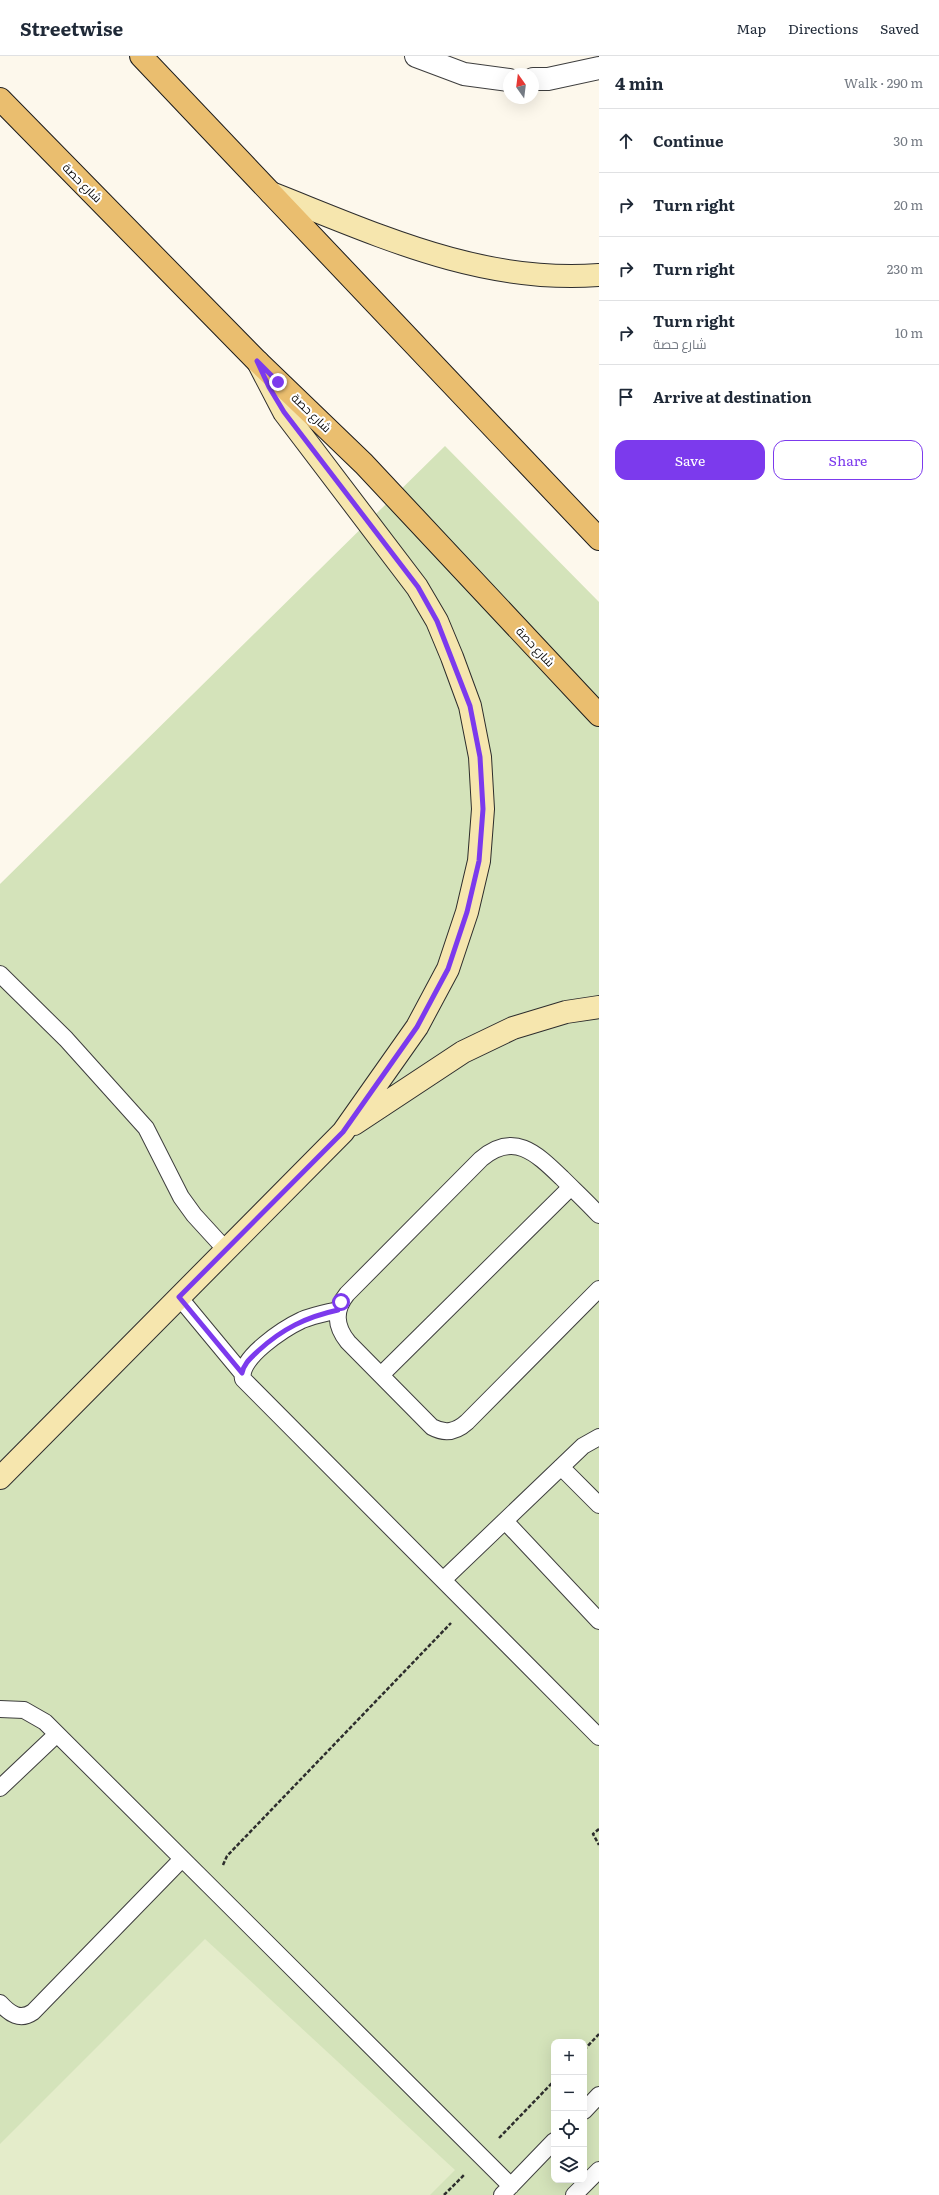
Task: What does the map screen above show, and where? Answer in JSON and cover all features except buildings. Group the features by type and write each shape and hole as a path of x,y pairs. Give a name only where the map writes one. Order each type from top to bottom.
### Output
{"main road":[{"path":"141,56 599,539"},
{"name":"شارع حصة","path":"0,99 257,361 364,464 599,715"}],"street":[{"path":"416,56 464,74 503,79"},
{"path":"539,79 548,79 599,68"},
{"path":"271,193 410,247 452,261 495,270 538,276 599,275"},
{"path":"0,1478 343,1132 417,1027 448,969 467,912 479,861 483,809 480,757 470,706 437,621 418,587 284,412 269,387 257,361"},
{"path":"343,1132 463,1052 513,1028 566,1012 599,1007"}],"lane":[{"path":"0,974 66,1039 146,1128 181,1198 194,1215 226,1250"},
{"path":"599,1215 540,1156 531,1150 521,1146 510,1146 489,1152 348,1294 338,1310 337,1322 341,1333 432,1427 440,1431 450,1432 460,1429 599,1289"},
{"path":"381,1376 571,1187"},
{"path":"179,1297 242,1373 247,1384 599,1737"},
{"path":"242,1373 247,1362 270,1340 286,1329 302,1320 338,1310"},
{"path":"443,1580 583,1446 599,1437"},
{"path":"561,1468 599,1506"},
{"path":"505,1521 599,1621"},
{"path":"0,1709 11,1708 29,1712 45,1722 224,1900 506,2190 551,2144"},
{"path":"0,1788 57,1734"},
{"path":"0,2003 11,2014 16,2016 22,2016 33,2012 182,1859"},
{"path":"587,2108 599,2095"},
{"path":"574,2195 599,2170"}],"path":[{"path":"224,1900 218,1877 227,1856 468,1605"},
{"path":"599,1829 593,1834 599,1845"},
{"path":"587,2047 599,2034"}],"green space":[{"path":"445,446 599,602 599,2195 0,2195 0,884"},
{"path":"205,1939 455,2170 430,2195 0,2195 0,2144"}],"route":[{"path":"278,382 257,361 269,387 284,412 418,587 437,621 470,706 480,757 483,809 479,861 467,912 448,969 417,1027 343,1132 179,1297 242,1373 247,1362 270,1340 302,1320 338,1310 341,1302"}]}
